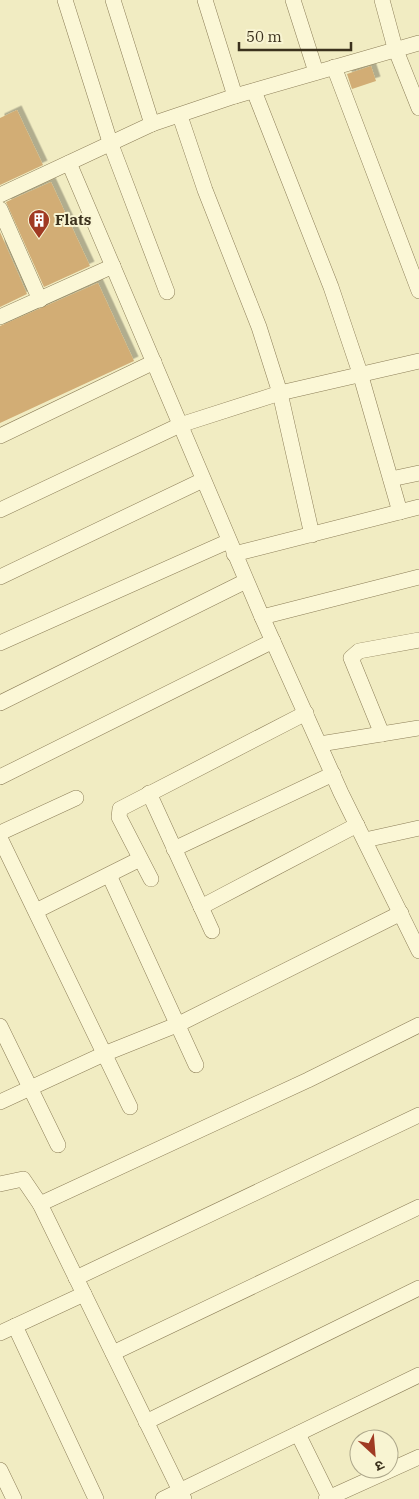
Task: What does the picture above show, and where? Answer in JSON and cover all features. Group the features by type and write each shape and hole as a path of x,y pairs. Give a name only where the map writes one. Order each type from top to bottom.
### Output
{"street":[{"path":"65,0 110,142 167,292"},
{"path":"113,0 152,124"},
{"path":"205,0 234,96"},
{"path":"293,0 316,72"},
{"path":"382,0 395,48 419,108"},
{"path":"0,195 152,124 234,96 395,48 419,43"},
{"path":"334,67 419,291"},
{"path":"254,91 332,287 360,373 400,512"},
{"path":"180,116 205,190 259,327 280,393 312,535"},
{"path":"69,163 246,581 333,774 419,951"},
{"path":"0,209 40,300"},
{"path":"0,317 113,266"},
{"path":"0,510 180,425 280,393 360,373 419,361"},
{"path":"0,436 154,362"},
{"path":"391,479 419,473"},
{"path":"0,576 203,480"},
{"path":"0,643 232,548 312,535 419,507"},
{"path":"262,616 419,577"},
{"path":"0,704 246,581"},
{"path":"382,734 350,658 359,651 419,640"},
{"path":"0,777 273,641"},
{"path":"151,880 118,814 120,809 128,803 306,713"},
{"path":"320,744 419,728"},
{"path":"174,849 333,774"},
{"path":"149,793 212,931"},
{"path":"0,833 76,798"},
{"path":"201,907 357,825"},
{"path":"364,840 419,828"},
{"path":"0,838 130,1107"},
{"path":"36,912 140,859"},
{"path":"109,875 179,1024 196,1066"},
{"path":"0,1102 104,1054 179,1024 401,913"},
{"path":"40,1204 308,1080 419,1025"},
{"path":"0,1026 58,1145"},
{"path":"76,1278 419,1115"},
{"path":"0,1184 23,1179 40,1204 182,1495"},
{"path":"113,1354 419,1207"},
{"path":"146,1422 419,1288"},
{"path":"0,1333 84,1294"},
{"path":"14,1326 96,1499"},
{"path":"162,1499 182,1495 298,1434 419,1375"},
{"path":"298,1434 329,1499 419,1457"},
{"path":"0,1470 14,1499"}],"building":[{"path":"371,66 376,81 352,89 347,74"},
{"path":"17,110 43,165 0,185 0,118"},
{"path":"51,182 90,266 44,287 6,202"},
{"path":"0,232 27,294 0,307"},
{"path":"98,283 134,361 0,423 0,326"}],"place":[{"name":"Flats","path":"39,239"}]}
